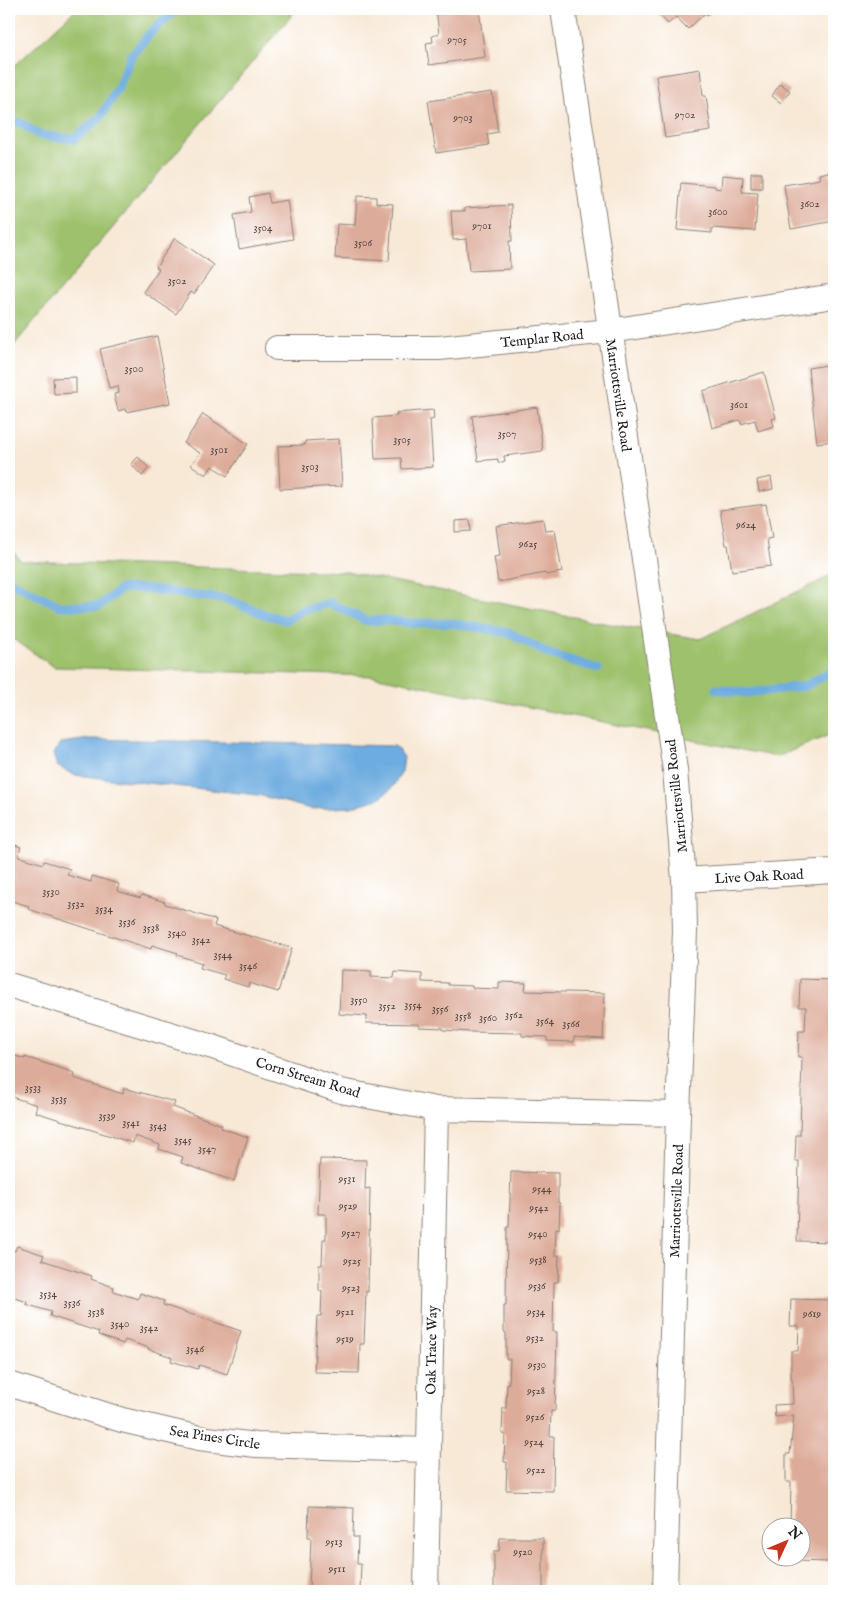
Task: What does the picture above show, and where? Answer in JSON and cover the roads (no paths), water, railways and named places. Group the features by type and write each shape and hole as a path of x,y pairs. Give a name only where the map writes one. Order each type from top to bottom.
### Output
{"street":[{"name":"Marriottsville Road","path":"563,9 675,770 684,880 685,931 665,1591"},
{"name":"Templar Road","path":"277,348 439,348 610,331 834,296"},
{"name":"Live Oak Road","path":"684,880 834,871"},
{"name":"Corn Stream Road","path":"9,985 213,1047 341,1091 436,1109 678,1114"},
{"name":"Oak Trace Way","path":"426,1591 436,1109"},
{"name":"Sea Pines Circle","path":"9,1384 122,1420 199,1438 256,1445 428,1450"}],"water":[{"path":"90,739 395,746 404,757 402,772 391,789 378,799 351,807 311,809 258,795 74,775 57,766 53,754 60,743"}],"waterway":[{"path":"9,121 21,123 39,135 74,139 100,118 118,88 131,56 151,32 177,9"},
{"path":"9,581 60,606 99,606 122,588 151,589 226,599 267,615 286,620 302,610 330,603 367,621 451,623 510,633 547,653 598,669"},
{"path":"716,689 747,693 805,686 834,670"}]}
